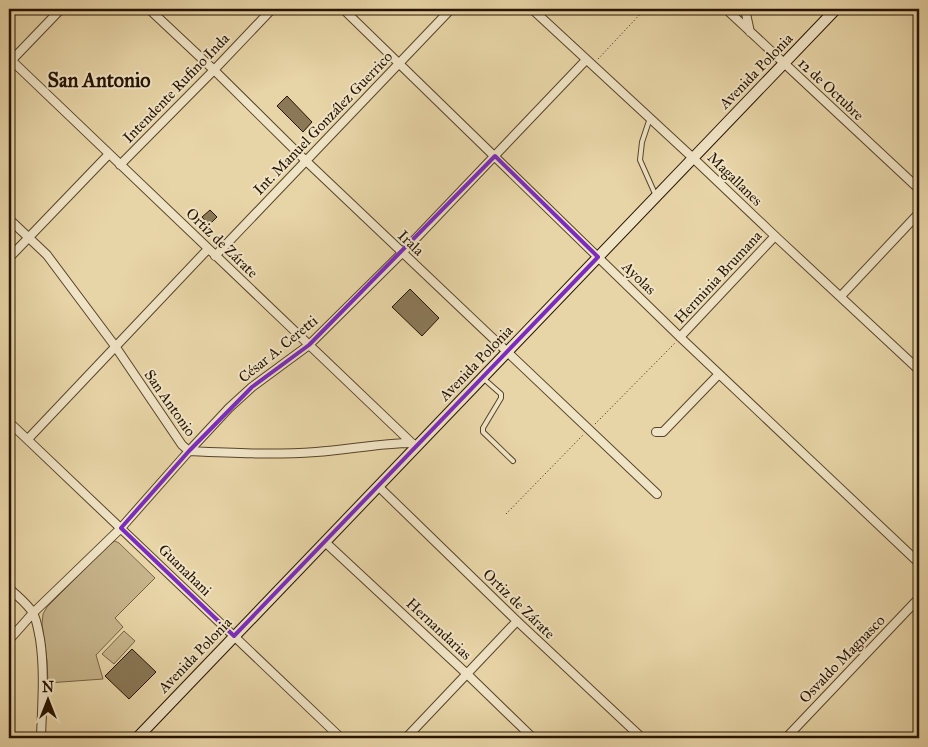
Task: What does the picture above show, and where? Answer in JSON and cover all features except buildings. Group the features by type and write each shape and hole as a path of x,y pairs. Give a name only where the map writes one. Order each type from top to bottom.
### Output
{"main road":[{"name":"Avenida Polonia","path":"137,738 379,487 414,445 483,377 836,9"}],"street":[{"path":"10,61 61,9"},
{"name":"Irala","path":"149,9 402,253 657,494"},
{"name":"Intendente Rufino Inda","path":"120,165 272,9"},
{"name":"Ayolas","path":"343,9 680,337 919,563"},
{"name":"Int. Manuel González Guerrico","path":"215,256 450,9"},
{"name":"Magallanes","path":"532,9 919,370"},
{"name":"12 de Octubre","path":"726,9 919,189"},
{"path":"745,9 750,32"},
{"name":"Ortiz de Zárate","path":"10,61 414,445"},
{"name":"César A. Ceretti","path":"9,640 121,528 188,451 229,408 252,387 309,345 589,63"},
{"name":"Intendente Rufino Inda","path":"9,258 109,154"},
{"path":"841,296 919,213"},
{"name":"San Antonio","path":"9,219 47,255 115,346 182,445 188,451 280,454 319,452 389,443 414,445"},
{"name":"Herminia Brumana","path":"680,337 775,236"},
{"path":"28,439 208,248"},
{"path":"656,432 663,432 719,374"},
{"name":"Guanahani","path":"9,422 341,738"},
{"name":"Ortiz de Zárate","path":"379,487 517,621 642,738"},
{"name":"Hernandarias","path":"325,542 533,738"},
{"path":"9,588 25,603 33,614 38,626 44,678 41,738"},
{"name":"Osvaldo Magnasco","path":"786,738 919,598"},
{"path":"406,738 517,621"}],"lane":[{"path":"650,118 642,142 640,160 656,196"},
{"path":"483,377 500,394 501,398 483,428 483,432 514,461"}],"path":[{"path":"589,63 645,9"}],"highlighted area":[{"path":"495,156 598,257 234,636 121,528 189,451 252,387 309,345"}],"shaded area":[{"path":"115,541 155,578 115,618 123,627 96,655 103,679 48,683 42,624 43,614 47,607"},
{"path":"124,631 135,641 114,664 102,654"}],"district":[{"name":"San Antonio","path":"99,80"}]}
